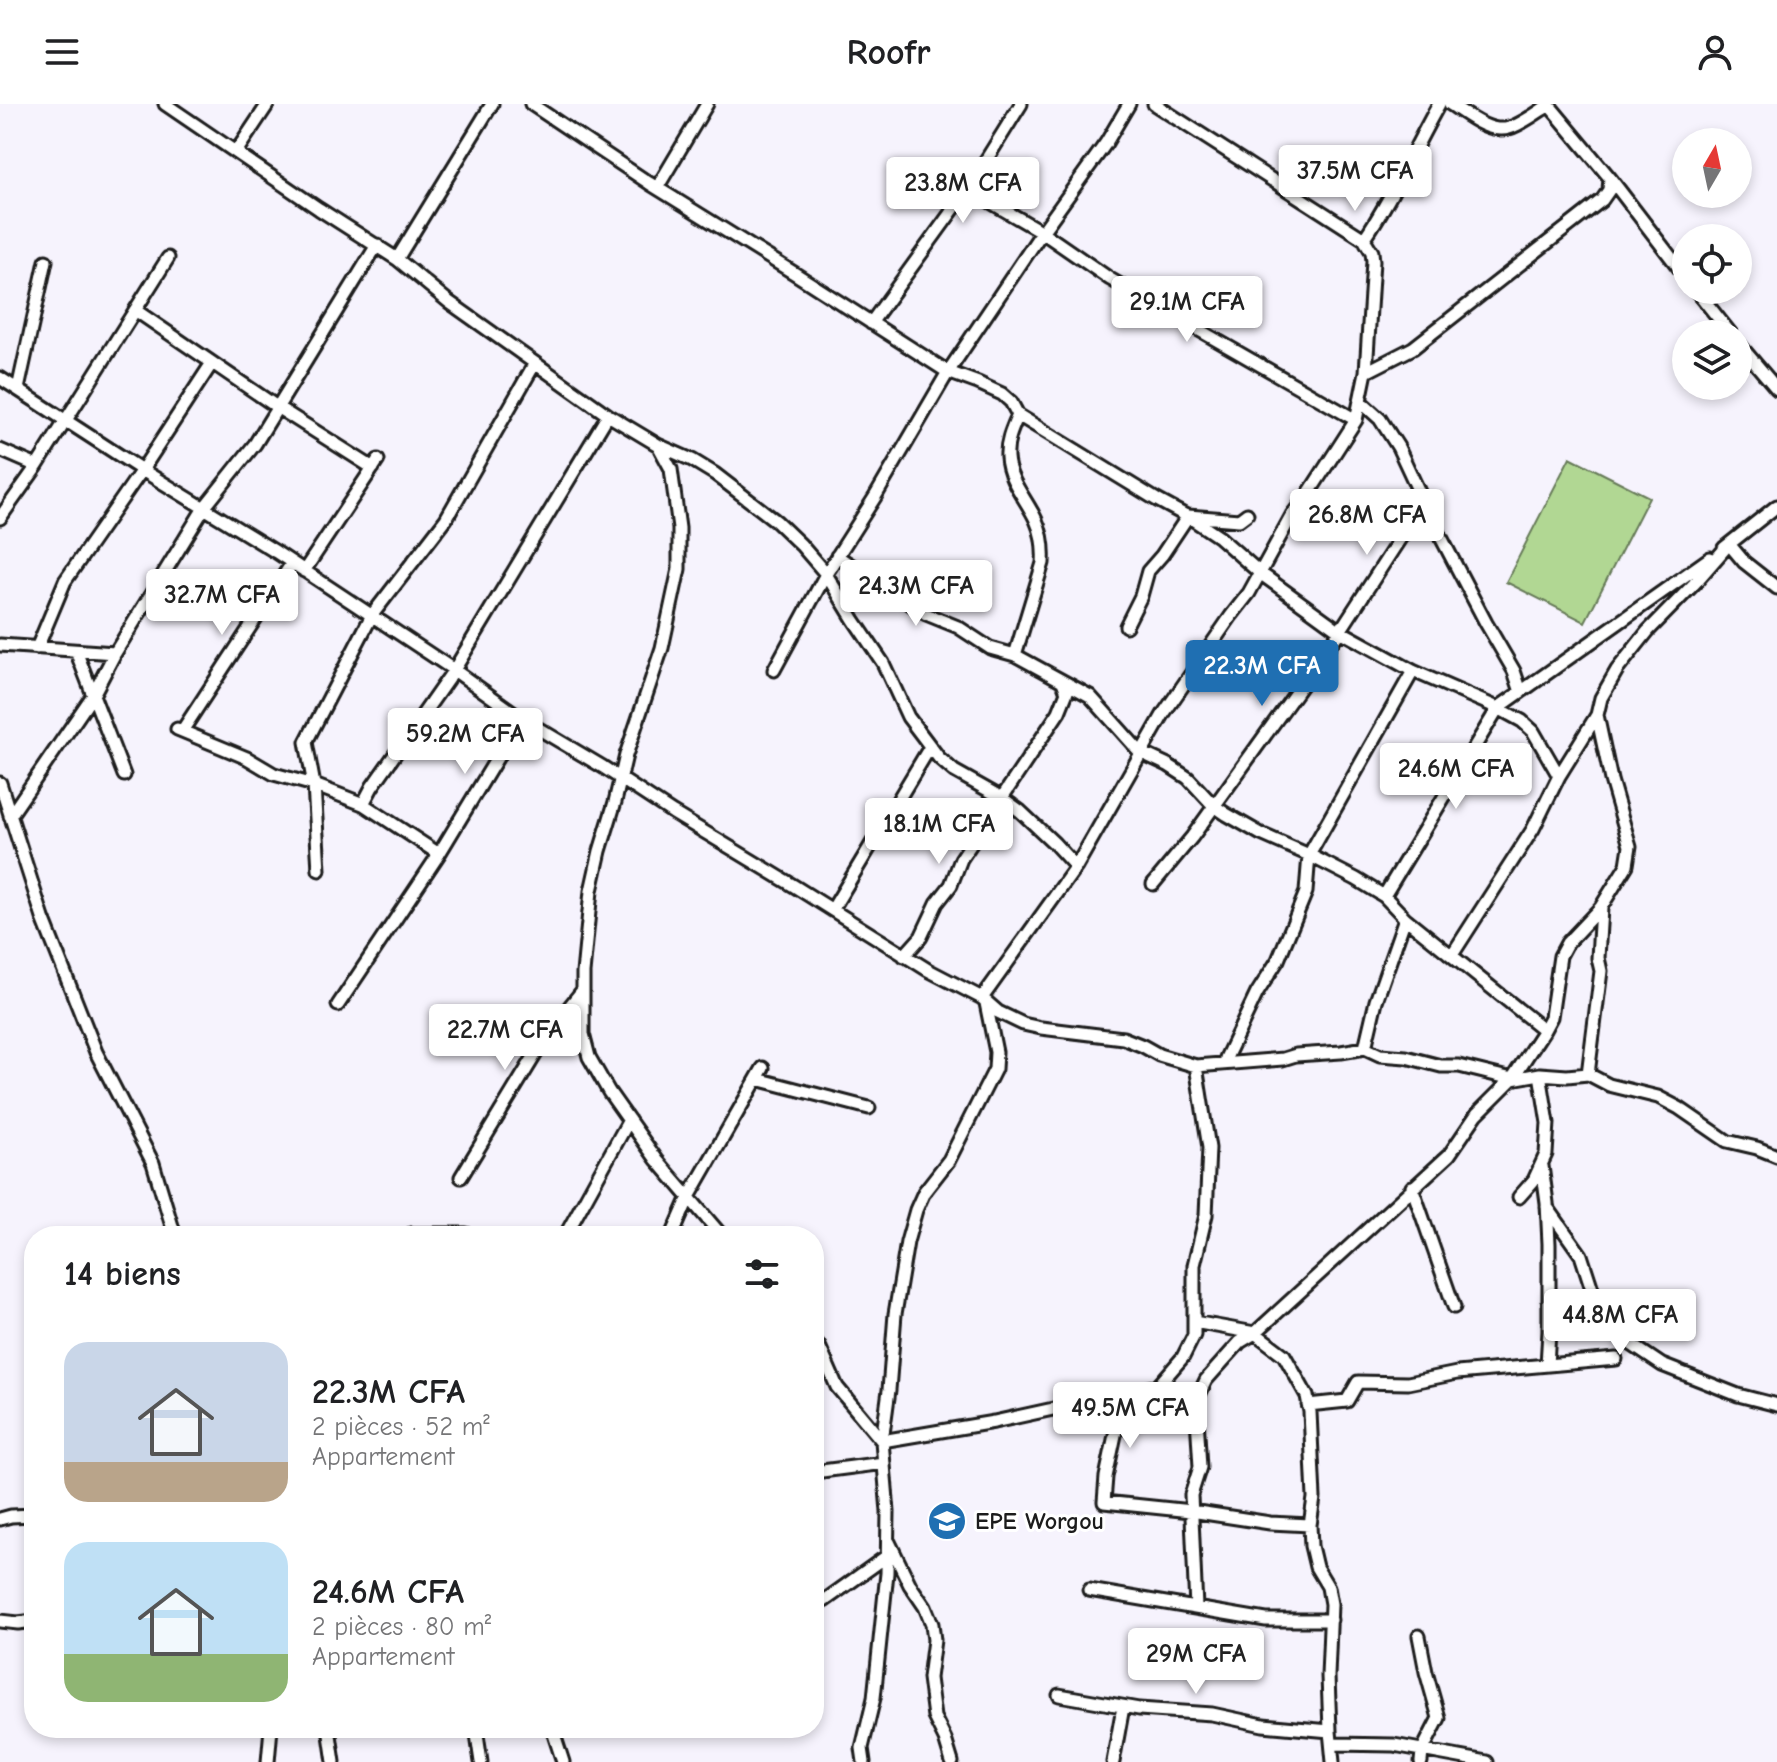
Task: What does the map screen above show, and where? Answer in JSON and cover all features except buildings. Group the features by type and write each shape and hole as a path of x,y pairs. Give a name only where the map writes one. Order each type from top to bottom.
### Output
{"street":[{"path":"165,104 397,259 449,302 608,415 658,445 692,460 776,521 826,574 883,663 908,717 930,747 954,771 1002,798 1076,867"},
{"path":"236,152 268,104"},
{"path":"397,259 492,104"},
{"path":"531,104 657,188 948,372 1002,394 1018,415 1144,493 1188,516 1340,631 1413,671 1522,721 1533,731 1559,776"},
{"path":"657,188 707,104"},
{"path":"871,323 968,189 1021,104"},
{"path":"774,670 826,574 948,372 1106,143 1129,104"},
{"path":"864,1762 862,1748 874,1698 887,1556 888,1512 882,1441 895,1314 912,1223 924,1192 949,1160 995,1069 996,1052 984,1000 1076,867 1112,808 1140,752 1183,685 1249,593 1292,515 1356,420 1366,372 1373,261 1372,252 1364,239 1154,104"},
{"path":"1364,239 1439,104"},
{"path":"1450,104 1494,129 1509,129 1549,104 1672,259"},
{"path":"1366,372 1413,348 1602,200 1609,190 1610,178"},
{"path":"968,189 1042,232 1110,279 1356,420"},
{"path":"10,816 93,695 115,653 204,508 255,444 377,245"},
{"path":"0,518 66,422 168,258"},
{"path":"18,389 46,261"},
{"path":"1707,304 1720,320"},
{"path":"135,310 277,407 375,464 304,571"},
{"path":"1752,360 1777,389"},
{"path":"37,648 65,581 212,363"},
{"path":"319,870 314,785 306,742 372,615 446,519 535,363"},
{"path":"0,378 372,615 524,720 904,956 1023,1024 1123,1038 1159,1055 1196,1066 1365,1048 1380,1055 1406,1057 1441,1066 1459,1066 1512,1079 1540,1074 1588,1074 1609,1085 1658,1097 1727,1141 1777,1156"},
{"path":"1360,401 1380,419 1398,447 1423,503 1514,671 1521,692"},
{"path":"363,804 454,670 608,415"},
{"path":"1015,655 1043,563 1044,550 1037,521 1009,470 1010,433 1018,415"},
{"path":"658,445 671,469 679,528 679,569 662,648 626,755 591,891 583,990 583,1034 589,1057 603,1084 657,1160 714,1226"},
{"path":"0,450 37,466"},
{"path":"1153,884 1192,837 1340,631 1423,503"},
{"path":"1384,896 1498,708 1729,544 1777,506"},
{"path":"1188,516 1239,520 1247,514"},
{"path":"1126,626 1141,596 1148,571 1188,516"},
{"path":"1729,544 1744,562 1777,588"},
{"path":"1452,955 1533,829 1559,776 1597,715 1601,698 1617,670 1648,631 1729,544"},
{"path":"837,556 926,614 958,627 990,648 1015,655 1090,696 1140,752 1188,778 1213,805 1261,834 1309,855 1384,896 1405,918 1544,1030"},
{"path":"292,563 180,730 247,758 274,774 363,804 439,854"},
{"path":"0,645 115,653"},
{"path":"76,651 124,775"},
{"path":"1226,1063 1257,993 1278,960 1306,892 1309,855 1413,671"},
{"path":"904,956 921,937 937,903 951,885 961,859 1059,712 1067,692 1063,682"},
{"path":"1196,1608 1191,1495 1200,1467 1196,1401 1206,1380 1240,1342 1255,1333 1449,1155 1477,1114 1512,1079 1551,1017 1560,956 1567,943 1601,907 1627,865 1630,846 1597,715"},
{"path":"338,1005 524,720"},
{"path":"832,910 930,747"},
{"path":"0,783 43,918 96,1052 153,1163 172,1226"},
{"path":"1588,1074 1601,971 1598,958 1601,907"},
{"path":"1365,1048 1376,1001 1405,918"},
{"path":"461,1177 549,1032 583,990"},
{"path":"882,1441 994,1422 1158,1386 1183,1357 1194,1335 1194,1265 1206,1215 1209,1148 1196,1066"},
{"path":"676,1226 689,1197 760,1073 869,1108"},
{"path":"1519,1197 1542,1166 1546,1154 1548,1123 1540,1074"},
{"path":"571,1226 629,1120"},
{"path":"1542,1166 1547,1207 1547,1365"},
{"path":"1412,1187 1454,1307"},
{"path":"1547,1207 1581,1255 1604,1326 1662,1365 1738,1395 1777,1405"},
{"path":"1194,1322 1255,1333 1284,1355 1307,1396 1314,1498 1311,1546 1316,1567 1328,1587 1331,1620 1328,1676 1333,1762"},
{"path":"824,1357 837,1387 882,1441"},
{"path":"1308,1405 1347,1401 1358,1382 1408,1383 1457,1373 1616,1359"},
{"path":"1124,1393 1106,1477 1104,1502 1270,1523 1310,1525"},
{"path":"824,1471 884,1463"},
{"path":"0,1519 24,1515"},
{"path":"887,1538 932,1624 934,1640 929,1678 934,1717 952,1762"},
{"path":"824,1601 887,1556"},
{"path":"1089,1590 1266,1620 1331,1620"},
{"path":"0,1621 24,1622"},
{"path":"1419,1636 1439,1718 1421,1757"},
{"path":"1059,1695 1123,1707 1212,1714 1263,1725 1330,1731"},
{"path":"1113,1762 1123,1707"},
{"path":"268,1762 270,1738"},
{"path":"330,1738 334,1762"},
{"path":"477,1738 481,1762"},
{"path":"555,1738 563,1762"},
{"path":"1333,1744 1394,1745 1421,1757 1487,1762"}],"green space":[{"path":"1570,457 1649,497 1585,622 1506,582"}],"place":[{"name":"EPE Worgou","path":"947,1521"}]}
